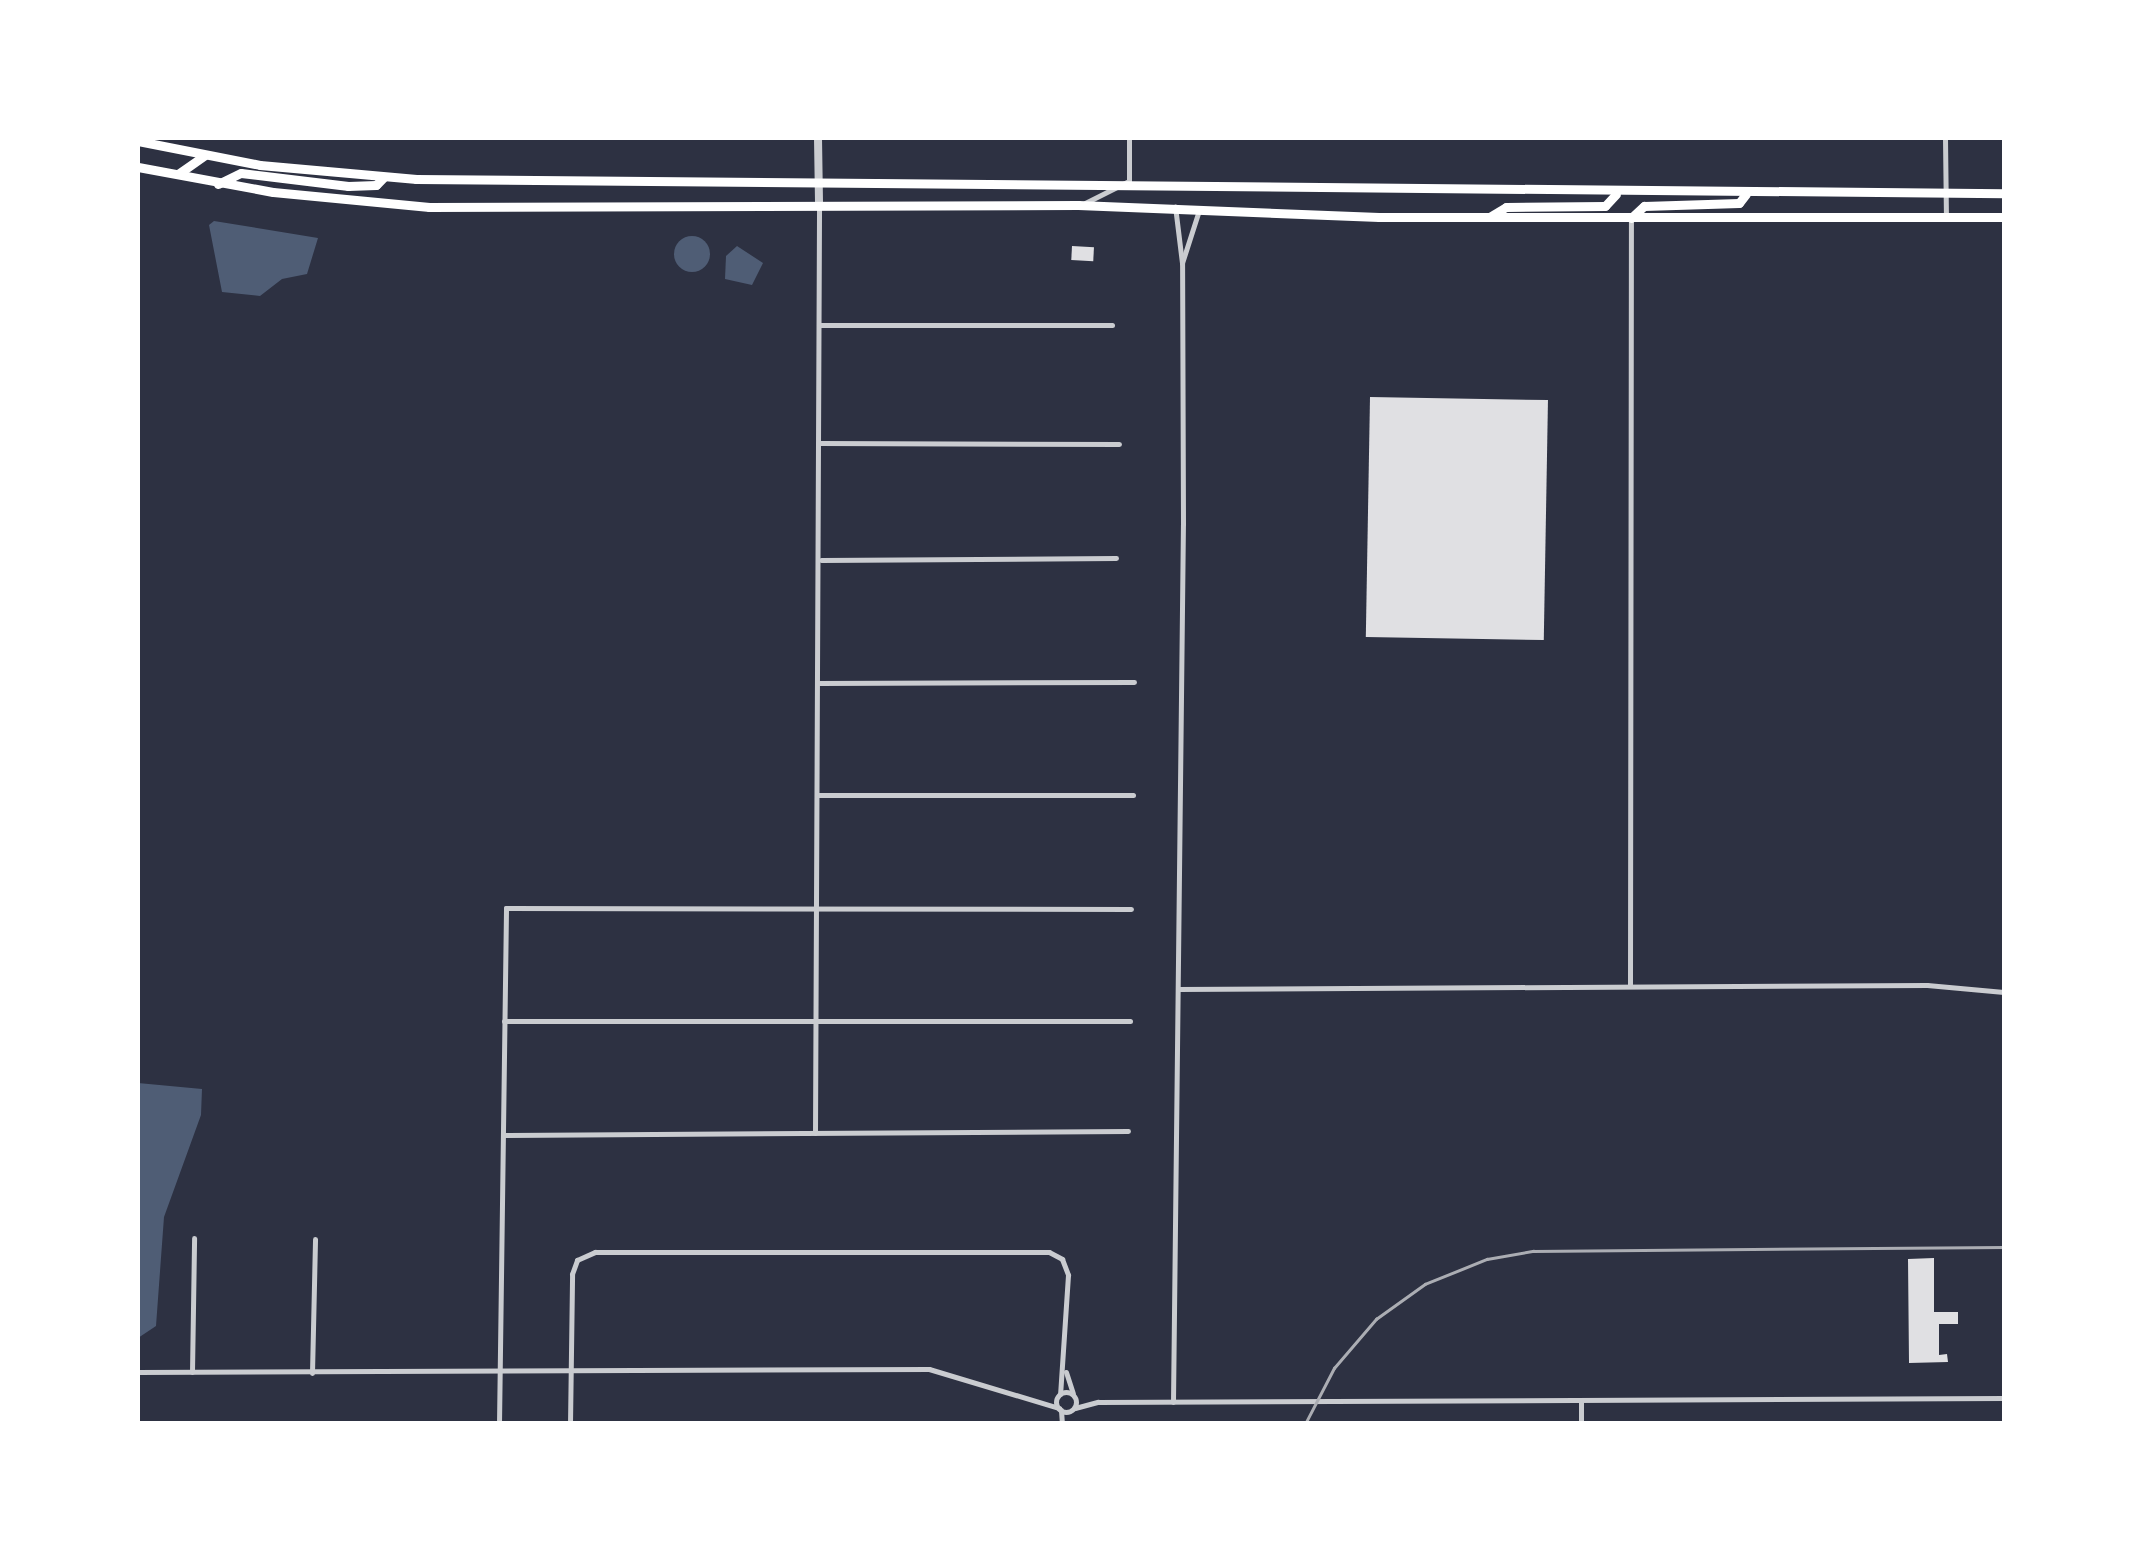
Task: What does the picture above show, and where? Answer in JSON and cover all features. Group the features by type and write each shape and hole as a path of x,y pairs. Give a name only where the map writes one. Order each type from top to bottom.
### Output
{"main road":[{"path":"138,141 204,156 383,178 1128,181 1616,194 2004,194"},
{"path":"176,175 204,156"},
{"path":"138,166 217,184 430,207 1175,206 1488,217 2004,217"},
{"path":"217,184 241,173 348,186 376,186 383,178"},
{"path":"1488,217 1506,207 1605,206 1616,194"},
{"path":"1631,218 1644,206 1739,204 1746,194"}],"street":[{"path":"815,1133 821,560 818,138"},
{"path":"1078,206 1128,181 1128,138"},
{"path":"1945,138 1946,217"},
{"path":"1174,1402 1182,262 1175,206"},
{"path":"1182,262 1189,227 1201,207"},
{"path":"1630,985 1631,218"},
{"path":"819,325 1112,325"},
{"path":"820,443 1118,444"},
{"path":"821,560 1116,558"},
{"path":"820,682 1134,682"},
{"path":"818,796 1133,795"},
{"path":"499,1424 506,908 1131,908"},
{"path":"1178,989 1928,985 2004,992"},
{"path":"504,1021 1130,1021"},
{"path":"503,1135 1128,1132"},
{"path":"192,1372 194,1238"},
{"path":"312,1373 315,1239"},
{"path":"570,1424 577,1260 595,1252 1049,1252 1062,1259 1068,1275 1066,1369 1059,1395 1065,1424"},
{"path":"1065,1424 1074,1394 1066,1369"},
{"path":"138,1372 938,1370 1060,1409 1098,1402 2004,1398"},
{"path":"1041,1400 1074,1394 1098,1402"},
{"path":"1581,1400 1581,1424"}],"water":[{"path":"214,221 318,238 307,274 282,279 260,296 222,292 209,225"},
{"path":"692,236 705,241 710,254 705,267 692,272 679,267 674,254 679,241"},
{"path":"737,246 763,263 752,285 725,279 726,256"},
{"path":"138,1083 202,1089 201,1115 164,1217 156,1326 138,1338"}],"building":[{"path":"1072,246 1094,247 1093,261 1071,260"},
{"path":"1370,397 1548,400 1544,640 1366,637"},
{"path":"1934,1258 1934,1312 1958,1312 1958,1324 1939,1324 1939,1355 1947,1354 1948,1362 1909,1363 1908,1259"}],"railway":[{"path":"1305,1424 1334,1368 1376,1319 1425,1284 1487,1259 1533,1251 2004,1247"}]}
